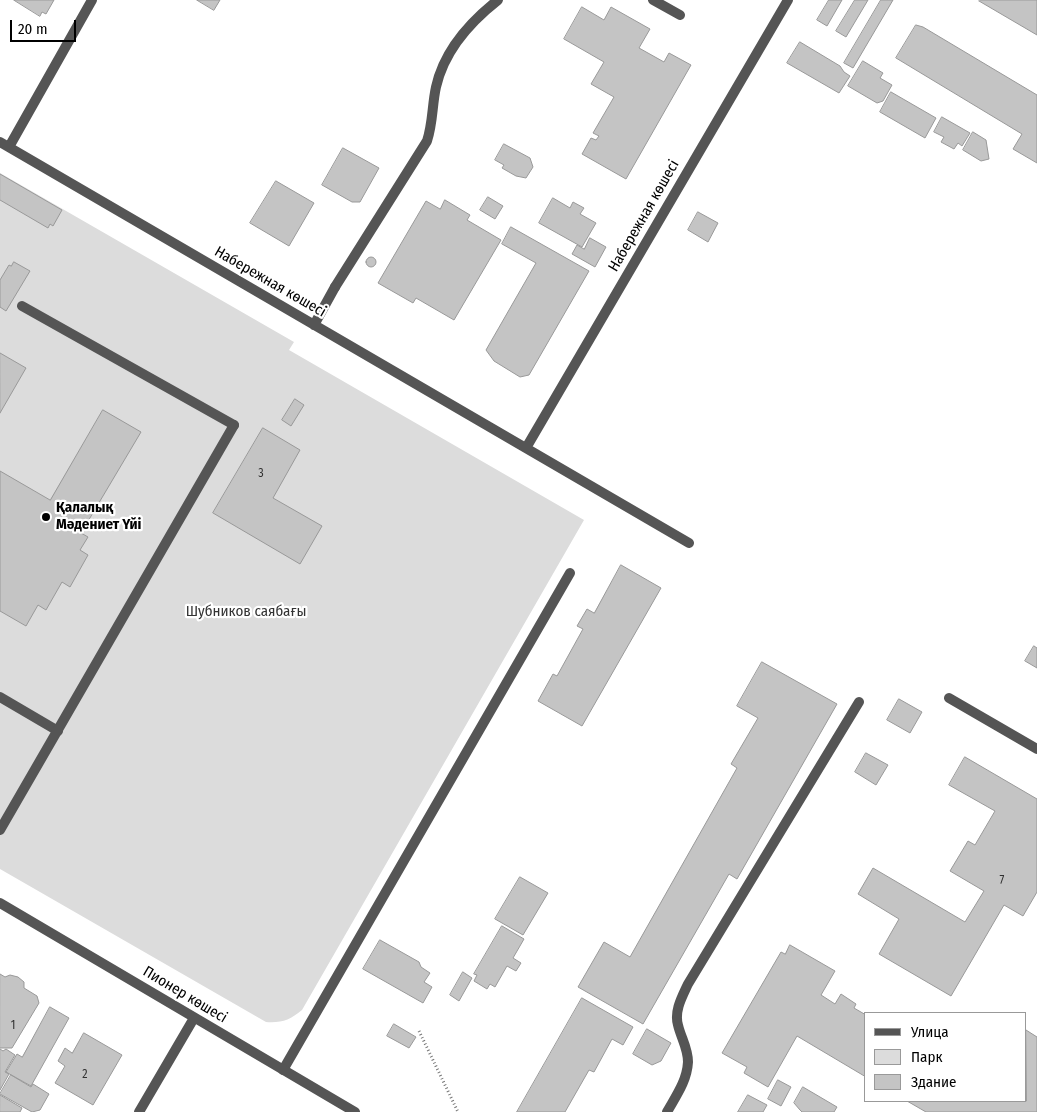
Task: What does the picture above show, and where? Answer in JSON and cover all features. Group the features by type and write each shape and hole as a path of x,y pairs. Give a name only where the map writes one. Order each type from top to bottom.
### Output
{"street":[{"path":"4,145 92,0"},
{"path":"314,325 335,287 427,141 432,127 437,85 454,45 471,23 498,0"},
{"path":"653,0 680,15"},
{"name":"Набережная көшесі","path":"526,448 788,0"},
{"name":"Набережная көшесі","path":"4,145 689,543"},
{"path":"0,830 234,425 22,306"},
{"path":"283,1070 570,573"},
{"path":"0,697 58,731"},
{"path":"949,698 1037,749"},
{"path":"667,1112 684,1082 688,1064 686,1045 677,1024 678,1008 688,984 859,702"},
{"name":"Пионер көшесі","path":"0,903 355,1112"},
{"path":"138,1112 194,1018"}],"path":[{"path":"419,1031 458,1112"}],"green space":[{"name":"Шубников саябағы","path":"0,173 294,342 289,350 584,520 302,1010 286,1020 266,1022 0,869"}],"building":[{"path":"14,0 54,0 46,14 42,12 40,16"},
{"path":"197,0 220,0 214,10"},
{"path":"829,0 842,0 827,26 817,20"},
{"path":"855,0 868,0 846,37 836,31"},
{"path":"881,0 893,0 853,68 844,63"},
{"path":"1037,0 1037,35 979,1"},
{"path":"582,7 604,20 611,7 650,29 639,48 664,62 669,53 691,65 626,179 582,154 591,138 596,140 599,136 593,133 614,97 591,84 604,62 564,39"},
{"path":"916,25 923,27 1037,95 1037,163 1013,149 1022,134 896,58"},
{"path":"800,42 840,66 850,76 839,93 787,63"},
{"path":"863,61 883,73 880,78 892,85 883,101 877,103 848,86"},
{"path":"891,92 936,118 925,138 880,112"},
{"path":"942,117 970,133 962,146 958,143 954,149 941,142 944,137 934,132"},
{"path":"973,132 986,140 989,159 981,161 963,150"},
{"path":"504,144 530,158 533,167 526,178 516,176 502,168 504,165 495,160"},
{"path":"343,148 379,168 360,202 352,202 322,185"},
{"path":"0,174 62,210 53,226 50,224 48,228 0,200"},
{"path":"276,181 314,203 289,246 250,223"},
{"path":"488,197 503,206 495,219 480,210"},
{"path":"553,198 570,208 573,202 584,208 580,214 596,223 582,247 539,223"},
{"path":"445,200 470,215 467,220 501,240 454,320 416,298 413,303 378,283 426,201 440,209"},
{"path":"698,212 718,223 708,242 688,230"},
{"path":"511,227 589,271 529,375 520,377 494,361 486,350 536,263 502,244"},
{"path":"590,238 606,247 595,267 572,254 577,245 584,249"},
{"path":"369,257 373,257 376,262 375,266 369,267 366,264 366,260"},
{"path":"14,262 30,271 6,311 0,307 0,280 9,265 11,266"},
{"path":"0,353 26,368 0,413"},
{"path":"295,399 304,405 291,426 282,420"},
{"name":"Қалалық Мәдениет Үйі","path":"103,410 141,432 81,533 88,537 80,550 88,555 70,587 62,582 46,610 38,605 26,626 0,611 0,471 50,500"},
{"path":"263,428 300,450 273,498 322,526 300,564 213,513"},
{"path":"621,565 661,588 582,726 538,701 553,674 557,676 583,629 577,626 587,609 594,613"},
{"path":"1034,646 1037,648 1037,668 1025,661"},
{"path":"762,662 837,704 737,879 729,874 643,1024 578,987 604,942 630,957 737,768 731,764 758,718 737,706"},
{"path":"899,699 922,712 910,733 887,720"},
{"path":"866,753 888,765 876,785 855,772"},
{"path":"965,757 1037,799 1037,892 1023,916 1004,905 951,996 879,954 899,919 858,894 873,868 965,922 984,891 950,871 968,841 975,845 995,811 949,785"},
{"path":"520,877 548,893 523,935 495,919"},
{"path":"502,926 524,939 513,958 521,963 516,971 507,966 495,987 490,984 487,989 474,981 477,975 474,974"},
{"path":"380,940 419,962 421,967 430,973 424,982 432,987 423,1003 363,969"},
{"path":"790,945 835,971 821,995 835,1004 841,994 856,1004 854,1008 864,1014 864,1076 797,1036 768,1087 744,1073 747,1067 722,1053 781,952 785,954"},
{"path":"463,972 472,978 459,1001 450,995"},
{"path":"0,974 5,977 10,975 18,977 24,982 24,988 37,996 39,1003 12,1048 0,1048"},
{"path":"582,998 633,1027 623,1045 612,1039 594,1072 589,1070 565,1112 517,1112"},
{"path":"50,1007 69,1018 31,1086 6,1072 17,1054 22,1057"},
{"path":"394,1024 416,1037 409,1048 387,1036"},
{"path":"647,1029 671,1043 661,1061 652,1065 633,1054"},
{"path":"1027,1031 1037,1037 1037,1112 926,1112 909,1102 1027,1102"},
{"path":"84,1033 122,1055 93,1105 55,1083 65,1066 58,1061 65,1048 72,1053"},
{"path":"0,1049 3,1051 6,1049 15,1055 5,1072 9,1074 0,1090"},
{"path":"11,1075 31,1087 33,1084 49,1094 40,1110 32,1112 0,1094"},
{"path":"778,1080 791,1087 781,1106 768,1099"},
{"path":"803,1087 837,1107 834,1112 802,1112 794,1103"},
{"path":"0,1095 22,1108 20,1112 0,1112"},
{"path":"748,1095 767,1105 763,1112 738,1112"}],"place":[{"name":"Қалалық Мәдениет Үйі","path":"46,517"}]}
